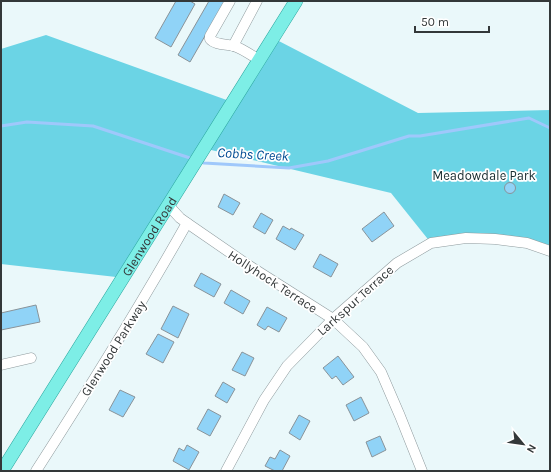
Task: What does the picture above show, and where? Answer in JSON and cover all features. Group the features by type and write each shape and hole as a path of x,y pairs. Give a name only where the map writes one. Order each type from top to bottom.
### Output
{"main road":[{"name":"Glenwood Road","path":"2,471 296,1"}],"street":[{"path":"230,1 210,36 210,39 212,42 234,46 259,60"},
{"path":"234,46 258,1"},
{"name":"Hollyhock Terrace","path":"168,205 187,223 248,265 332,319 363,347 381,372 422,471"},
{"name":"Glenwood Parkway","path":"36,471 94,381 159,273 187,223"},
{"name":"Larkspur Terrace","path":"226,471 264,400 287,366 332,319 396,263 432,243 466,238 495,238 528,243 550,251"},
{"path":"1,365 31,358"}],"green space":[{"name":"Meadowdale Park","path":"46,35 235,103 273,38 418,113 550,110 550,251 527,243 431,243 391,193 207,149 125,278 1,264 1,49"}],"building":[{"path":"176,1 190,1 195,4 171,47 155,38"},
{"path":"209,1 225,1 190,62 178,55"},
{"path":"508,183 512,183 514,184 514,192 508,193 505,190 505,186"},
{"path":"224,194 240,203 233,215 218,207"},
{"path":"384,212 394,226 372,242 362,229"},
{"path":"261,213 273,220 265,234 253,227"},
{"path":"283,226 290,230 291,228 304,235 295,250 276,239"},
{"path":"320,254 338,264 331,277 313,267"},
{"path":"201,273 221,284 214,297 194,286"},
{"path":"231,290 250,301 243,314 224,303"},
{"path":"36,305 40,322 1,330 1,313"},
{"path":"173,306 189,314 178,338 161,329"},
{"path":"267,307 287,318 279,332 268,326 265,330 257,325"},
{"path":"158,334 174,342 163,363 146,354"},
{"path":"242,352 254,358 245,376 232,370"},
{"path":"338,356 354,377 343,385 336,376 332,379 323,368"},
{"path":"223,382 235,389 227,403 215,396"},
{"path":"120,390 135,397 123,417 109,410"},
{"path":"361,397 369,413 354,421 346,405"},
{"path":"208,409 221,416 210,436 197,429"},
{"path":"299,415 310,421 300,440 289,433"},
{"path":"380,436 386,450 372,457 366,442"},
{"path":"187,445 199,452 189,470 173,461 179,448 184,451"},
{"path":"280,450 290,456 282,471 275,471 265,466 270,457 275,459"}],"waterway":[{"name":"Cobbs Creek","path":"201,162 289,168 328,161 409,136 420,136 529,118 550,128"},
{"name":"Cobbs Creek","path":"1,126 27,122 93,126 193,159"}]}
